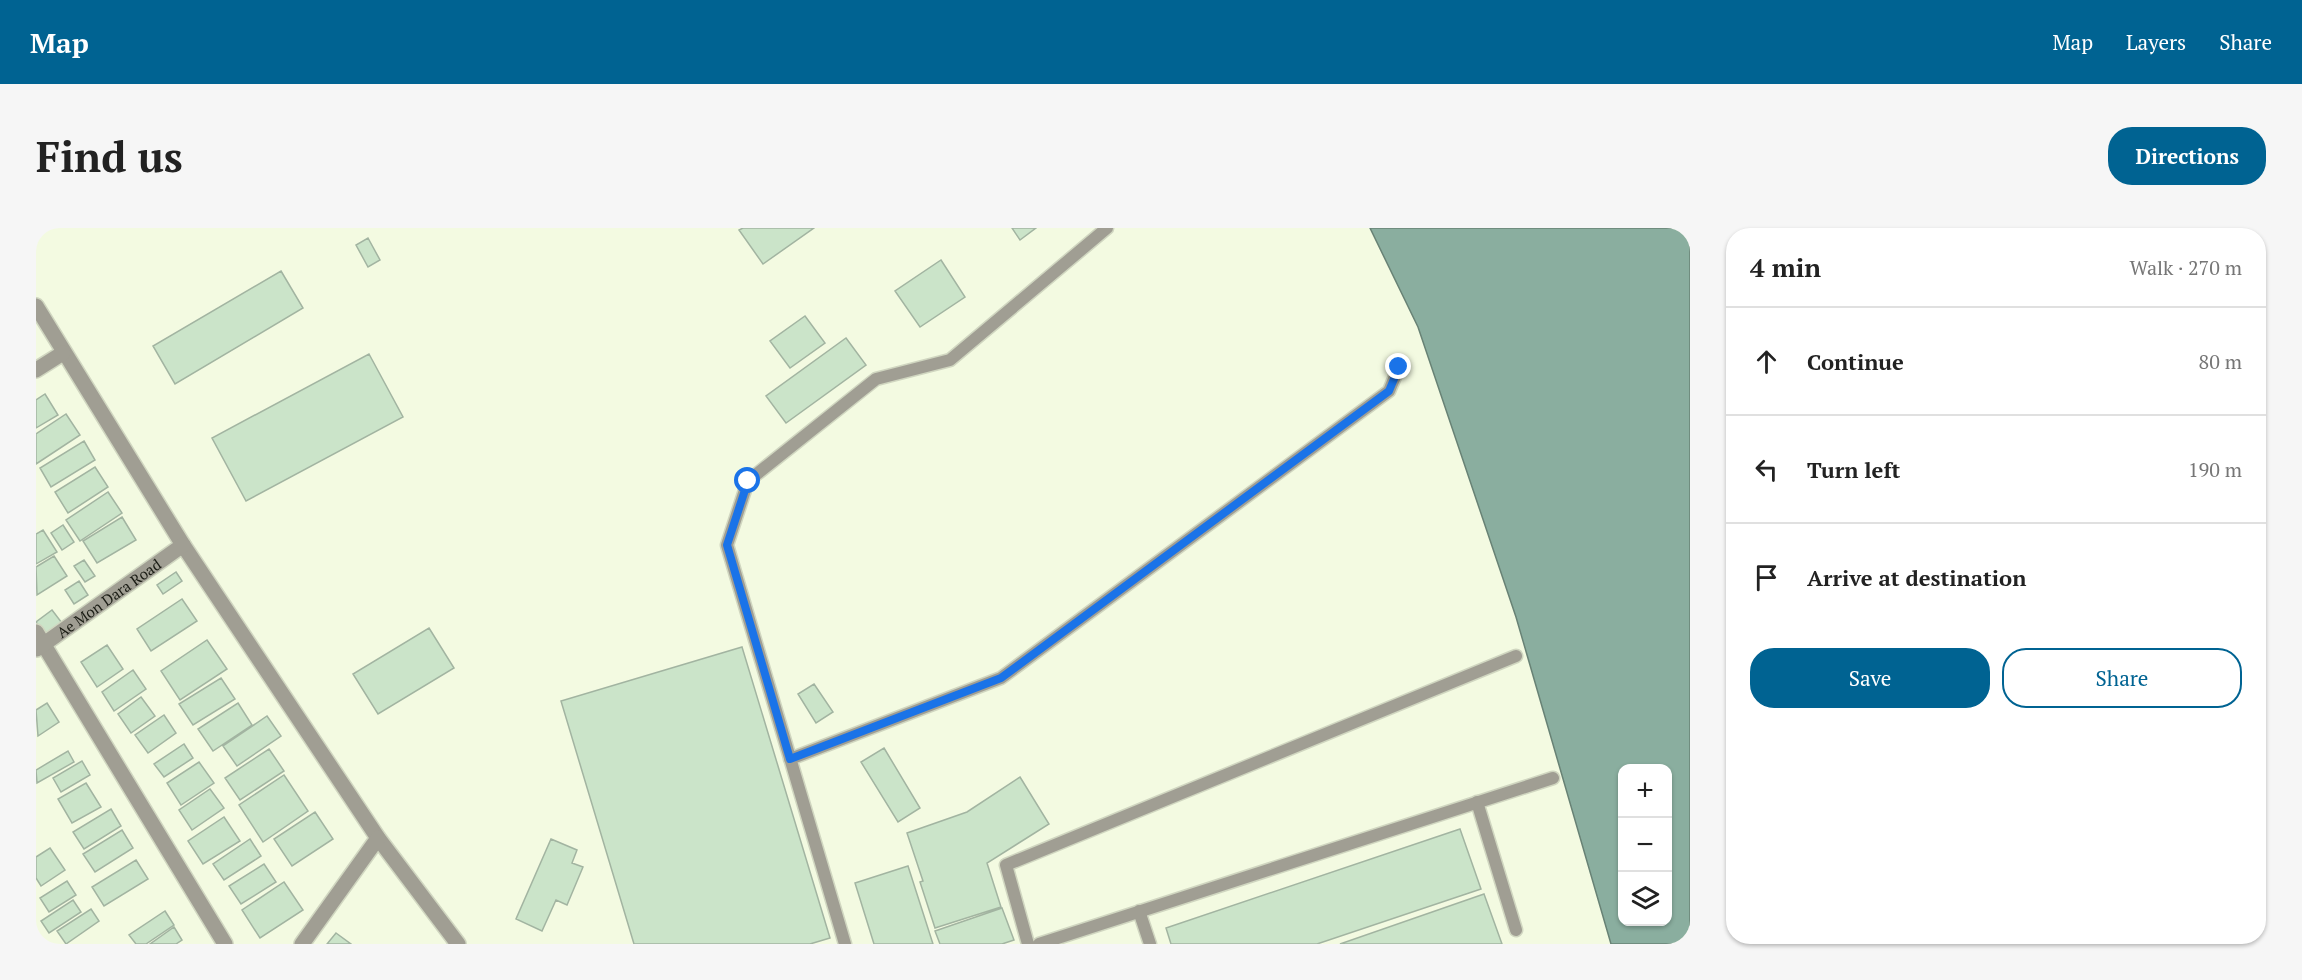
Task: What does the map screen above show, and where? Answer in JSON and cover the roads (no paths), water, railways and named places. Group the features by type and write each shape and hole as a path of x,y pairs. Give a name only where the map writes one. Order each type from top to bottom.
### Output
{"street":[{"path":"36,306 183,544 378,838 458,944"},
{"path":"36,370 63,353"},
{"name":"Ae Mon Dara Road","path":"39,642 183,544"},
{"path":"39,642 225,944"},
{"path":"302,944 378,838"}],"lane":[{"path":"845,944 727,545 748,481 876,379 950,360 1104,229"},
{"path":"790,759 1001,678 1389,391 1399,367"},
{"path":"1028,944 1006,865 1516,656"},
{"path":"1039,944 1554,778"},
{"path":"1477,802 1516,930"},
{"path":"1140,911 1149,944"}]}
